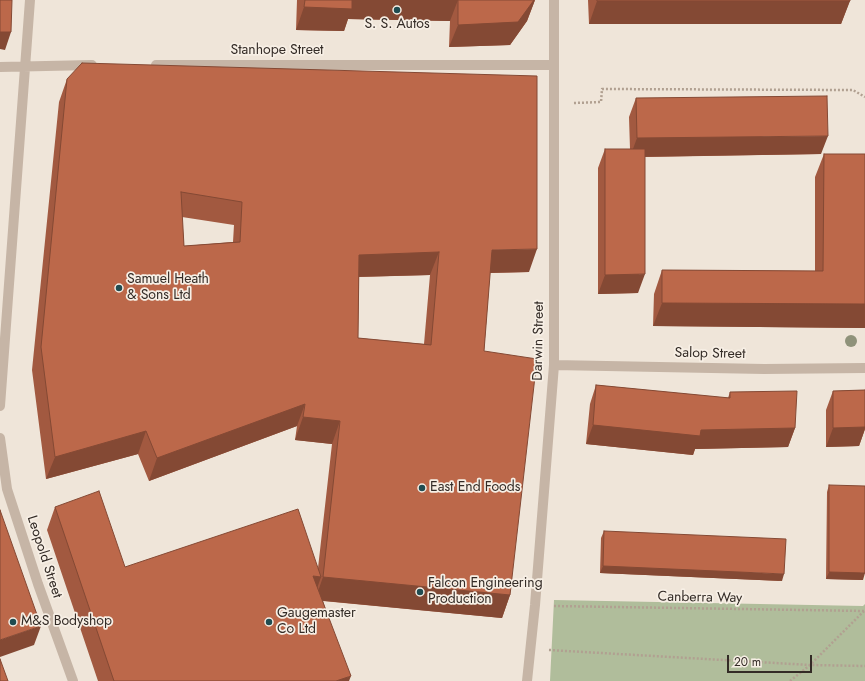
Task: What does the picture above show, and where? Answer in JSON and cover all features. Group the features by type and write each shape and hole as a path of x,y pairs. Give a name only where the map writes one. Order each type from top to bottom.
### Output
{"street":[{"path":"0,406 30,0"},
{"name":"Darwin Street","path":"527,681 535,605 554,365 554,0"},
{"path":"0,67 99,65"},
{"name":"Stanhope Street","path":"146,65 554,65"},
{"name":"Salop Street","path":"554,365 764,369 865,368"},
{"name":"Leopold Street","path":"0,438 7,489 38,584 73,681"}],"path":[{"path":"554,103 601,102 602,89 853,90 865,97"},
{"name":"Canberra Way","path":"535,605 864,611"},
{"path":"790,681 810,665 864,611"},
{"path":"530,649 810,665 865,666"}],"green space":[{"path":"554,600 863,606 865,604 865,681 550,681"}],"building":[{"path":"0,0 12,0 11,32 0,32"},
{"path":"305,0 352,0 352,9 304,7"},
{"path":"458,0 534,0 518,22 458,25"},
{"path":"850,0 850,1 597,1"},
{"name":"Samuel Heath & Sons Ltd","path":"82,63 537,76 537,249 492,250 484,351 537,359 510,595 323,577 340,421 303,417 305,404 157,458 146,431 55,457 41,347 67,79","holes":["181,192 242,202 240,242 184,246","439,252 431,345 358,338 359,255"]},
{"path":"827,96 828,136 637,138 636,98"},
{"path":"605,149 645,149 645,274 605,275"},
{"path":"824,154 865,154 865,304 662,303 662,270 823,271"},
{"path":"596,385 730,398 730,392 797,391 795,428 701,430 700,436 593,425"},
{"path":"865,390 865,427 833,428 833,391"},
{"path":"829,485 865,486 865,573 829,572"},
{"path":"99,491 125,567 298,509 321,577 313,576 351,676 336,681 114,681 55,507"},
{"path":"0,510 41,626 0,640"},
{"path":"604,531 786,539 784,574 603,566"},
{"path":"0,659 8,681 0,681"}],"place":[{"name":"S. S. Autos","path":"397,10"},
{"name":"Samuel Heath & Sons Ltd","path":"119,288"},
{"name":"East End Foods","path":"422,488"},
{"name":"Falcon Engineering Production","path":"420,592"},
{"name":"M&S Bodyshop","path":"13,622"},
{"name":"Gaugemaster Co Ltd","path":"269,622"}]}
